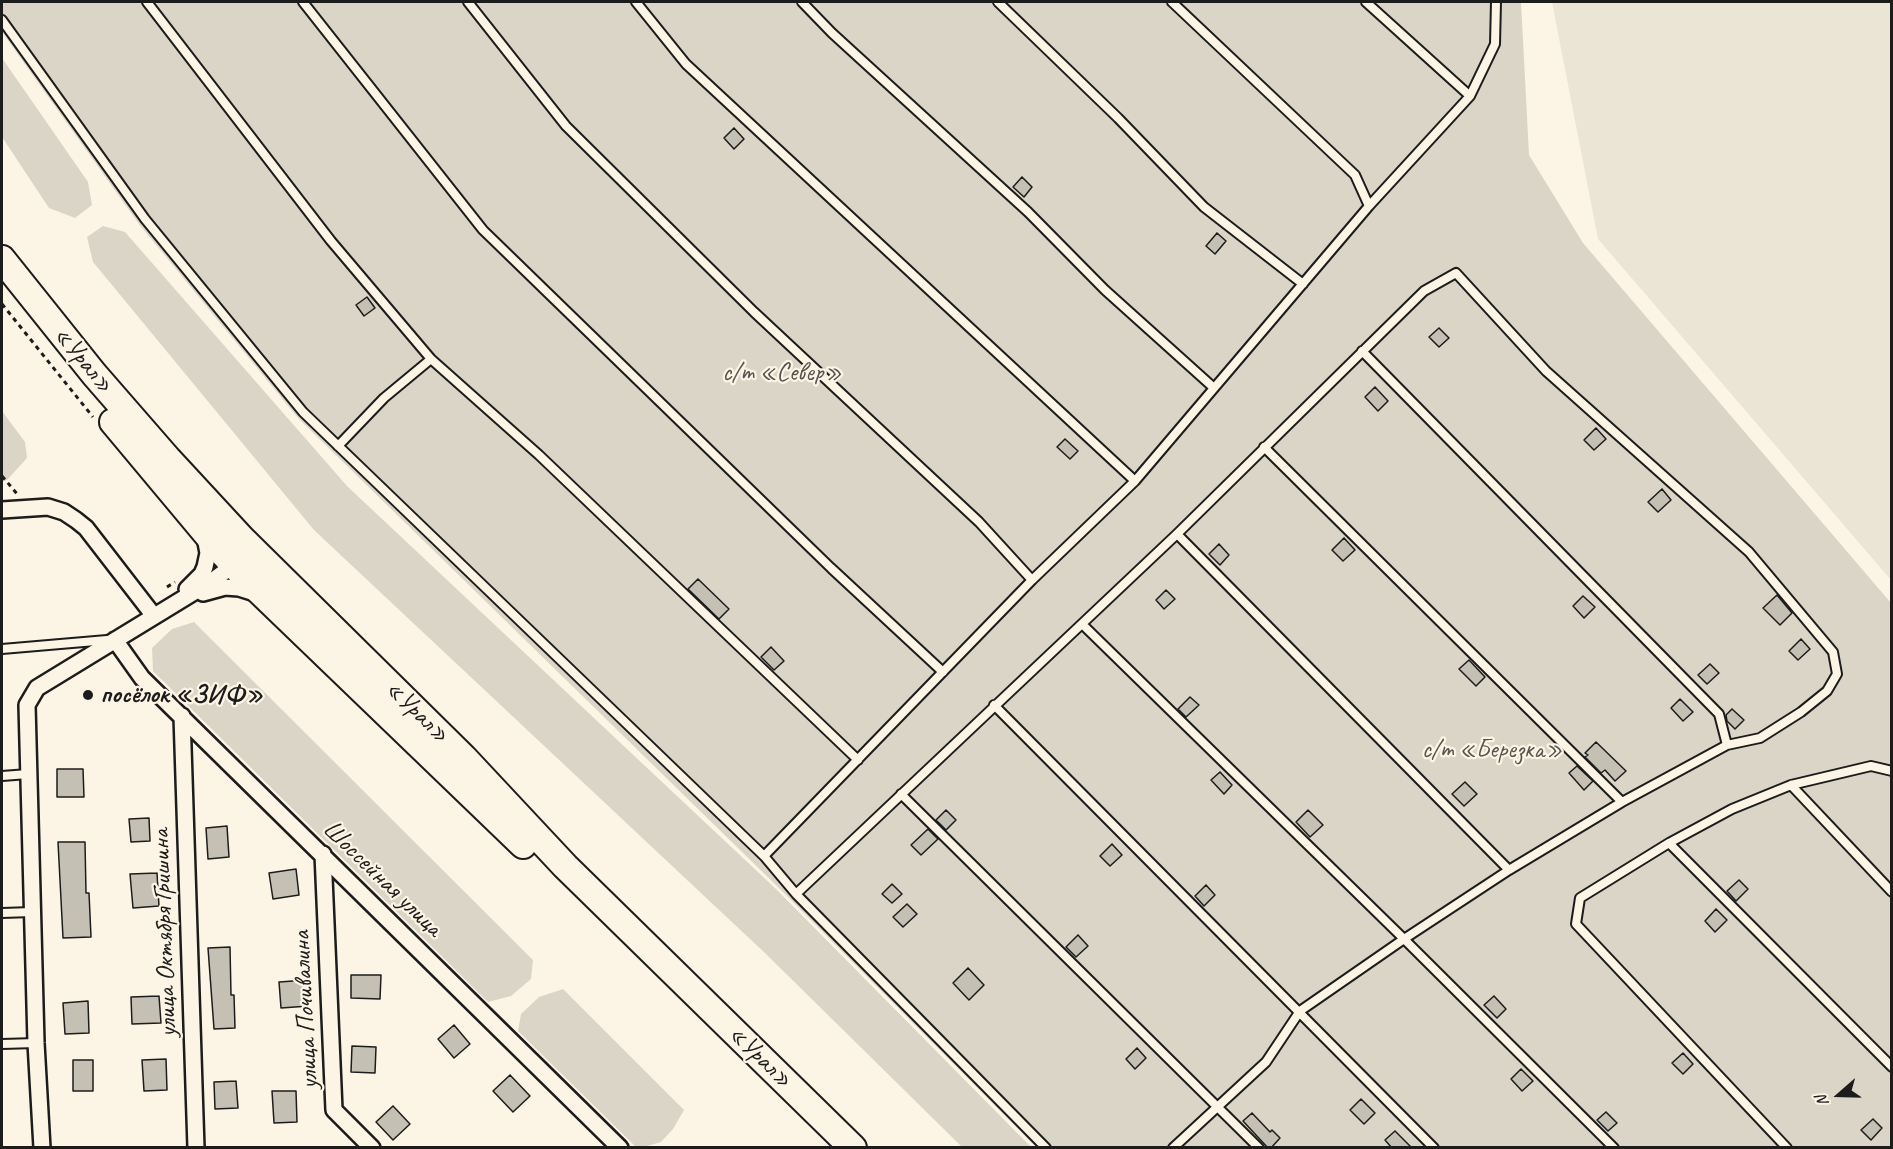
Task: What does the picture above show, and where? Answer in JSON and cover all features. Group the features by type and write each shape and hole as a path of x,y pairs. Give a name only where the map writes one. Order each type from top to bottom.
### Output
{"highway":[{"name":"«Урал»","path":"2,259 94,374 168,459 244,557 266,598 516,838 830,1148"},
{"name":"«Урал»","path":"2,284 77,379 197,523 244,557 464,758 565,866 853,1148"}],"street":[{"path":"2,510 48,507 64,512 76,520 86,528 154,616"},
{"path":"154,616 202,574 207,560 207,545 197,523"},
{"path":"42,1148 36,1043 27,705 36,688 212,581 244,557"},
{"path":"154,616 225,586 247,589 266,598"},
{"name":"Шоссейная улица","path":"115,640 142,678 620,1148"},
{"name":"улица Октября Гришина","path":"182,716 196,1148"},
{"name":"улица Почивалина","path":"323,854 334,1110 372,1148"}],"lane":[{"path":"147,2 331,241 431,359 539,455 858,760"},
{"path":"303,2 483,230 831,568 943,672"},
{"path":"468,2 566,126 754,312 979,522 1032,580"},
{"path":"636,2 686,64 1135,481"},
{"path":"802,2 832,33 1028,212 1105,290 1214,388"},
{"path":"998,2 1118,118 1204,207 1303,284"},
{"path":"1172,2 1355,175 1369,206"},
{"path":"1366,2 1470,96"},
{"path":"764,856 1032,580 1135,481 1369,206 1470,96 1495,44 1496,2"},
{"path":"2,20 145,219 303,412 764,856 796,894 1046,1148"},
{"path":"796,894 1177,534 1424,291 1456,273 1546,371 1749,552 1833,652 1837,674 1827,691 1802,712 1760,738 1727,746 1622,802 1509,870 1300,1011 1266,1062 1173,1148"},
{"path":"1362,351 1719,714 1727,746"},
{"path":"338,446 384,398 431,359"},
{"path":"1264,447 1622,802"},
{"path":"1177,534 1509,870"},
{"path":"1082,624 1614,1148"},
{"path":"2,649 115,640"},
{"path":"994,705 1434,1148"},
{"path":"1787,1148 1576,924 1580,898 1670,843 1732,809 1791,785 1871,766 1892,771"},
{"path":"2,776 28,774"},
{"path":"1791,785 1892,892"},
{"path":"901,794 1259,1148"},
{"path":"1670,843 1892,1067"},
{"path":"2,913 32,912"},
{"path":"2,1044 36,1043"}],"path":[{"path":"2,476 29,507"}],"shaded area":[{"path":"1552,2 1891,2 1891,580 1598,239"}],"green space":[{"path":"2,2 1521,2 1529,155 1583,243 1891,603 1891,1147 1036,1147 783,892 299,419 139,224 2,32"},
{"path":"2,58 88,182 92,205 75,218 49,208 2,137"},
{"path":"103,226 125,232 347,486 776,889 1031,1147 962,1147 766,954 314,530 93,262 87,237"},
{"path":"2,411 25,442 27,458 7,480 2,482"},
{"path":"194,622 533,960 531,979 511,996 488,1002 153,671 152,648 172,629"},
{"path":"563,989 684,1110 673,1129 661,1142 636,1147 518,1031 521,1014 539,997"}],"building":[{"path":"734,128 744,139 734,149 724,138"},
{"path":"1022,177 1032,187 1024,197 1013,187"},
{"path":"1217,233 1226,241 1215,254 1206,246"},
{"path":"367,297 375,308 364,316 356,305"},
{"path":"1439,328 1449,338 1439,347 1429,337"},
{"path":"1375,387 1388,401 1378,411 1365,397"},
{"path":"1596,428 1606,439 1594,450 1584,440"},
{"path":"1065,439 1078,451 1070,459 1057,447"},
{"path":"1662,489 1671,500 1658,512 1648,502"},
{"path":"1344,538 1355,550 1343,561 1332,550"},
{"path":"1219,544 1229,555 1220,565 1209,554"},
{"path":"698,579 729,609 719,619 688,589"},
{"path":"1166,590 1175,599 1164,609 1156,600"},
{"path":"1777,595 1792,613 1780,625 1763,608"},
{"path":"1583,596 1595,607 1584,618 1573,606"},
{"path":"1801,639 1810,649 1798,660 1789,651"},
{"path":"771,647 784,661 774,670 761,657"},
{"path":"1469,660 1485,677 1476,686 1459,669"},
{"path":"1710,664 1719,673 1707,684 1698,675"},
{"path":"1190,697 1199,705 1186,717 1178,709"},
{"path":"1680,699 1693,712 1683,721 1671,708"},
{"path":"1732,709 1744,720 1735,729 1727,721 1726,715"},
{"path":"1596,742 1626,771 1615,781 1605,770 1601,773 1585,757 1588,755 1585,753"},
{"path":"1577,766 1593,781 1584,790 1569,773"},
{"path":"57,769 83,769 84,797 57,797"},
{"path":"1220,772 1232,785 1224,794 1211,780"},
{"path":"1465,782 1477,794 1464,806 1452,794"},
{"path":"946,810 956,820 946,830 936,820"},
{"path":"1308,810 1323,825 1310,837 1296,822"},
{"path":"149,818 150,841 131,842 129,819"},
{"path":"227,826 229,857 208,859 206,828"},
{"path":"928,829 938,839 921,855 911,845"},
{"path":"58,842 85,842 86,893 89,893 91,937 63,938"},
{"path":"1112,844 1122,855 1110,866 1100,856"},
{"path":"296,869 299,895 273,899 269,873"},
{"path":"157,873 159,906 133,908 130,874"},
{"path":"1739,880 1748,889 1736,901 1727,891"},
{"path":"892,884 902,894 892,903 882,894"},
{"path":"1206,885 1215,895 1204,906 1195,896"},
{"path":"907,904 917,914 903,927 893,917"},
{"path":"1716,909 1727,920 1715,932 1705,921"},
{"path":"1078,935 1088,946 1076,957 1066,947"},
{"path":"230,947 231,995 234,995 235,1028 214,1029 208,948"},
{"path":"968,968 984,985 969,1000 953,983"},
{"path":"351,975 381,975 380,999 351,998"},
{"path":"307,980 309,1006 281,1008 279,982"},
{"path":"159,996 161,1023 132,1024 131,997"},
{"path":"1494,996 1506,1009 1497,1018 1484,1005"},
{"path":"88,1001 89,1033 65,1034 63,1003"},
{"path":"454,1025 470,1044 454,1058 438,1039"},
{"path":"352,1046 376,1047 375,1073 351,1072"},
{"path":"1137,1048 1146,1058 1135,1069 1126,1059"},
{"path":"1683,1053 1693,1064 1683,1074 1672,1063"},
{"path":"166,1059 167,1090 144,1091 142,1060"},
{"path":"73,1060 93,1060 93,1091 73,1091"},
{"path":"1521,1069 1533,1081 1522,1091 1511,1079"},
{"path":"510,1075 530,1096 513,1112 493,1091"},
{"path":"236,1081 238,1108 215,1109 214,1082"},
{"path":"272,1091 296,1091 297,1122 274,1123"},
{"path":"1361,1099 1375,1113 1364,1124 1350,1110"},
{"path":"393,1106 410,1124 393,1140 376,1122"},
{"path":"1606,1112 1617,1123 1608,1131 1597,1120"},
{"path":"1252,1113 1270,1132 1272,1130 1280,1138 1271,1148 1268,1148 1243,1121"},
{"path":"1873,1119 1882,1128 1871,1140 1861,1130"},
{"path":"1395,1131 1412,1148 1392,1148 1385,1140"}],"place":[{"name":"посёлок «ЗИФ»","path":"88,695"}],"park label":[{"name":"с/т «Север»","path":"782,373"},
{"name":"с/т «Березка»","path":"1492,750"}]}
